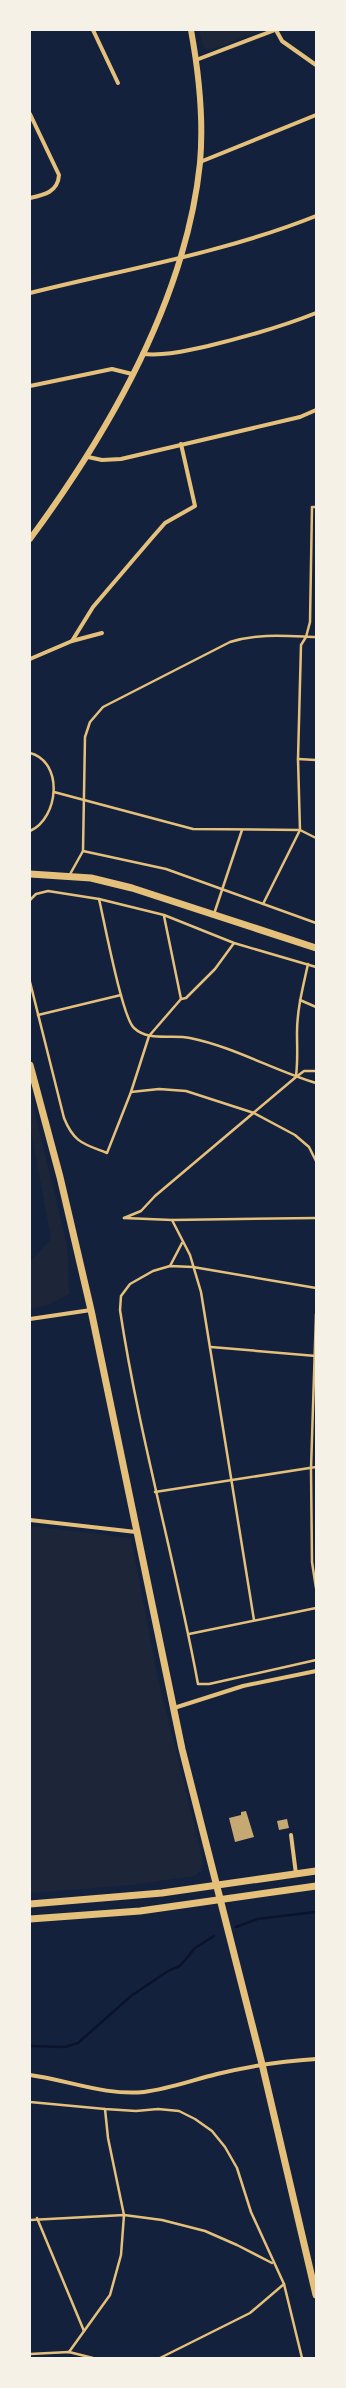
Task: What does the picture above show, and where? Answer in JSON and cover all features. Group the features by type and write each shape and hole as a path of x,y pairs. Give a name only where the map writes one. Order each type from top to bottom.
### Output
{"main road":[{"path":"30,874 91,878 132,888 316,948"},
{"path":"30,1065 60,1177 91,1310 136,1532 174,1708 220,1901 262,2064 316,2295"},
{"path":"30,1904 116,1897 217,1886 316,1871"},
{"path":"30,1919 140,1911 220,1901 316,1886"}],"street":[{"path":"92,30 118,83"},
{"path":"30,539 61,498 88,457 142,354 163,307 179,260 196,195 200,162 200,99 191,30"},
{"path":"196,60 276,30 282,42 316,64"},
{"path":"30,114 59,175 58,182 51,192 30,198"},
{"path":"200,162 316,115"},
{"path":"30,293 179,260 277,232 316,216"},
{"path":"142,354 165,356 279,328 316,313"},
{"path":"30,386 112,369 132,374"},
{"path":"88,457 102,460 121,458 300,416 316,410"},
{"path":"72,641 93,607 165,523 195,506 182,444"},
{"path":"30,659 72,641 102,633"},
{"path":"30,1320 91,1310"},
{"path":"30,1520 136,1532"},
{"path":"174,1708 243,1686 316,1671"},
{"path":"291,1835 296,1874"},
{"path":"30,2075 117,2092 143,2092 187,2084 216,2075 262,2064 316,2059"}],"lane":[{"path":"263,904 300,830 298,760 301,645 306,637 310,622 314,507"},
{"path":"69,876 83,852 85,737 90,722 103,707 230,642 245,637 268,635 316,637"},
{"path":"30,753 44,761 51,775 54,792 52,806 46,818 37,828 30,831"},
{"path":"298,760 316,760"},
{"path":"54,792 193,829 300,830 316,838"},
{"path":"214,915 242,830"},
{"path":"83,852 166,869 316,923"},
{"path":"30,900 36,894 48,891 98,899 164,915 234,943 316,967"},
{"path":"98,899 121,995 129,1021 134,1028 149,1036 186,1037 203,1041 245,1054 296,1077 316,1083"},
{"path":"164,915 181,999"},
{"path":"30,982 64,1118 71,1135 86,1145 107,1153 131,1092 149,1036 181,999 186,998 215,969 234,943"},
{"path":"296,1077 299,1056 297,1033 300,1000 308,964"},
{"path":"38,1015 121,995"},
{"path":"300,1000 316,1008"},
{"path":"316,1071 304,1071 296,1077 155,1196 141,1210 124,1218 172,1220 316,1218"},
{"path":"131,1092 159,1089 186,1091 254,1113 295,1135 309,1148 316,1161"},
{"path":"172,1220 183,1243 202,1292 254,1620"},
{"path":"170,1266 183,1243"},
{"path":"316,1288 193,1267 170,1266 153,1271 130,1284 121,1296 120,1310 156,1492 189,1634 198,1684 209,1684 316,1660"},
{"path":"316,1314 311,1469 312,1562 316,1588"},
{"path":"211,1347 315,1356"},
{"path":"156,1492 231,1479 311,1469 316,1467"},
{"path":"189,1634 316,1608"},
{"path":"30,2102 105,2109 136,2110 158,2108 179,2111 195,2119 212,2131 225,2147 237,2168 251,2212 273,2263 284,2284 302,2358"},
{"path":"70,2352 110,2295 121,2255 124,2215 108,2138 105,2109"},
{"path":"30,2220 37,2218 124,2215 162,2220 205,2232 237,2244 273,2263"},
{"path":"37,2218 84,2332"},
{"path":"160,2358 250,2313 284,2284"},
{"path":"30,2354 70,2352 93,2358"}],"shaded area":[{"path":"199,30 263,30 210,50 203,47"},
{"path":"30,1093 67,1245 69,1294 50,1304 30,1309 30,1262 51,1239 30,1124"},
{"path":"30,1526 131,1538 158,1679 203,1861 201,1870 195,1876 131,1885 30,1893"}],"building":[{"path":"246,1811 254,1837 235,1842 229,1818 241,1815 241,1812"},
{"path":"287,1819 289,1828 279,1830 277,1821"}],"waterway":[{"path":"236,1927 257,1919 316,1912"},
{"path":"30,2046 65,2047 78,2043 131,1996 168,1971 180,1966 195,1948 214,1936"}]}
